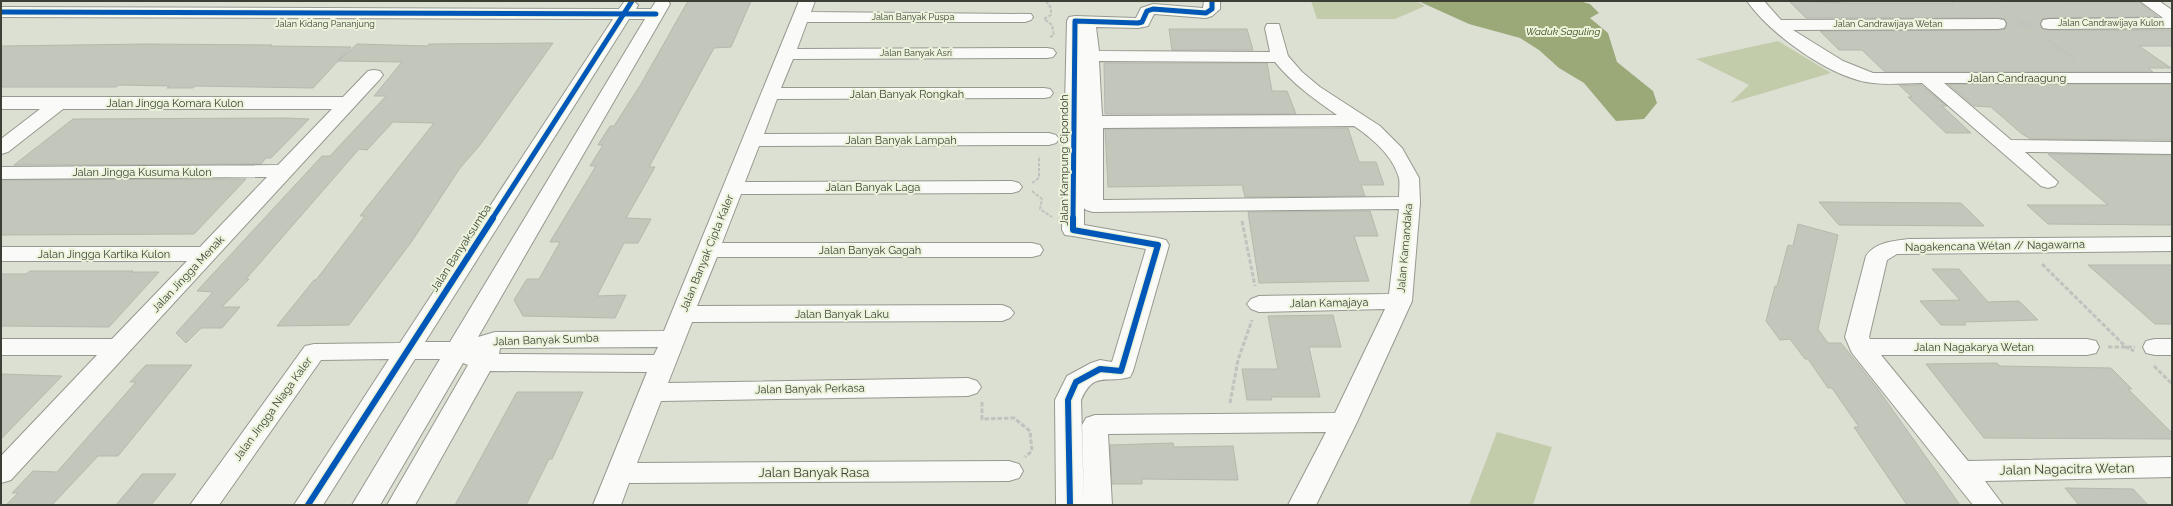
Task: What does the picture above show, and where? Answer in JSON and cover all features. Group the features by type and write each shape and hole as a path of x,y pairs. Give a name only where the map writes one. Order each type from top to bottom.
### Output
{"street":[{"path":"178,24 208,1"},
{"path":"213,24 243,1"},
{"name":"Jalan Kampung Cipondoh","path":"1070,505 1068,400 1076,382 1100,369 1121,371 1158,244 1073,230 1075,21 1138,23 1142,22 1147,11 1153,9 1206,13 1212,9 1212,1"},
{"path":"1755,1 1777,25"},
{"path":"2148,1 2172,17"},
{"name":"Jalan Banyak Puspa","path":"804,9 1025,17"},
{"name":"Jalan Banyak Cipta Kaler","path":"607,505 804,9"},
{"name":"Jalan Kidang Pananjung","path":"1,12 656,14"},
{"name":"Jalan Kidang Pananjung","path":"1,23 213,24 624,13"},
{"name":"Jalan Banyaksumba","path":"308,505 624,13"},
{"path":"366,505 459,350 656,14"},
{"name":"Jalan Candrawijaya Kulon","path":"2049,24 2172,23"},
{"name":"Jalan Candrawijaya Wetan","path":"1777,25 1998,24"},
{"name":"Jalan Candraagung","path":"1777,25 1789,34 1850,71 1862,76 1927,78 2172,78"},
{"path":"1089,28 1093,122 1093,206 1410,203"},
{"name":"Jalan Kamandaka","path":"1273,28 1280,57 1296,76 1314,91 1373,130 1395,152 1409,178 1410,203 1400,301 1344,422 1302,505"},
{"name":"Jalan Banyak Asri","path":"785,54 1047,53"},
{"path":"1090,56 1280,57"},
{"name":"Jalan Jingga Menak","path":"2,472 374,75"},
{"path":"1927,78 2048,182"},
{"name":"Jalan Banyak Rongkah","path":"770,94 1044,93"},
{"name":"Jalan Jingga Komara Kulon","path":"1,103 348,103"},
{"path":"1,148 59,103"},
{"path":"1093,122 1360,120"},
{"name":"Jalan Banyak Lampah","path":"752,140 1049,139"},
{"path":"2007,146 2172,148"},
{"name":"Jalan Jingga Kusuma Kulon","path":"1,173 284,171"},
{"name":"Jalan Banyak Laga","path":"734,188 1012,187"},
{"name":"Nagakencana Wétan // Nagawarna","path":"1861,347 1857,337 1877,256 1892,248 2023,244 2172,244"},
{"name":"Jalan Banyak Gagah","path":"708,250 1032,250"},
{"name":"Jalan Jingga Kartika Kulon","path":"1,254 207,254"},
{"name":"Jalan Kamajaya","path":"1259,304 1400,301"},
{"name":"Jalan Banyak Laku","path":"683,314 1002,313"},
{"name":"Jalan Banyak Sumba","path":"459,350 495,340 673,339"},
{"path":"400,505 495,340"},
{"path":"1,347 120,347"},
{"path":"1861,347 1989,505"},
{"name":"Jalan Nagakarya Wetan","path":"1861,347 2087,347"},
{"name":"Jalan Jingga Niaga Kaler","path":"204,505 314,352 459,350"},
{"name":"Jalan Banyak Sumba","path":"459,350 481,362 663,364"},
{"name":"Jalan Banyak Perkasa","path":"652,392 968,387"},
{"path":"1098,505 1095,425 1344,422"},
{"name":"Jalan Nagacitra Wetan","path":"1963,471 2172,467"},
{"name":"Jalan Banyak Rasa","path":"620,473 1009,471"}],"path":[{"path":"1046,1 1051,8 1051,15 1044,19 1052,25 1054,35 1047,40 1047,53"},
{"path":"1998,24 2049,24"},
{"path":"1049,139 1049,149 1039,156 1039,178 1027,187 1042,199 1040,209 1053,218 1053,224"},
{"path":"2023,244 2126,347 2154,352"},
{"path":"2087,347 2126,347 2154,352"},
{"path":"2154,352 2172,384"},
{"path":"968,387 983,398 982,419 1014,418 1030,431 1032,451 1009,471"}],"shaded area":[{"path":"1311,1 1416,1 1425,6 1395,19 1317,19"},
{"path":"1778,41 1831,73 1730,103 1749,85 1696,59"},
{"path":"1497,432 1552,447 1533,505 1469,505"}],"water":[{"name":"Waduk Saguling","path":"1418,1 1579,1 1590,4 1599,13 1590,18 1608,33 1617,62 1653,91 1657,103 1644,119 1616,121 1584,83 1559,68 1539,50 1520,38 1469,24"}],"building":[{"path":"688,1 751,1 731,47 714,48 649,167 655,167 626,218 651,219 638,243 624,243 597,296 626,295 615,318 523,316 514,300 527,279 539,279 560,242 550,242 596,166 590,166 603,145 598,145 610,126 614,126 641,84"},
{"path":"1789,1 1845,3 1953,3 1951,1 2139,2 2158,17 2049,18 2042,19 2040,25 2043,29 2049,30 2172,30 2172,46 2139,46 2171,68 2148,68 2153,72 1885,72 1862,50 1839,50 1820,31 1998,30 2005,29 2007,23 2004,19 1998,18 1806,18"},
{"path":"1169,29 1247,29 1253,50 1172,50"},
{"path":"553,43 480,145 460,168 412,241 349,325 277,326 314,280 316,280 365,216 360,216 434,123 393,122 367,150 359,149 246,279 249,279 222,307 240,307 222,328 201,328 186,343 176,333 213,292 197,291 322,156 330,156 386,96 374,96 402,62 338,61 357,44 428,46 429,44"},
{"path":"147,44 351,47 313,88 195,86 193,88 167,88 170,86 119,85 116,87 1,87 1,46"},
{"path":"1104,63 1267,63 1272,91 1287,91 1296,114 1105,114"},
{"path":"1948,84 2172,84 2172,140 2031,139 2022,134 1991,107 1974,106"},
{"path":"1899,85 1921,85 1947,106 1942,106 1971,133 1946,133 1908,97 1912,97"},
{"path":"73,119 309,119 271,158 266,158 261,164 14,165"},
{"path":"1348,128 1359,162 1376,162 1384,185 1361,185 1365,196 1245,197 1242,185 1108,187 1105,129"},
{"path":"2048,154 2172,155 2172,225 2048,224 2027,205 2108,205"},
{"path":"246,179 194,234 1,235 1,180"},
{"path":"1819,202 1961,203 1984,226 1839,225"},
{"path":"1370,211 1378,236 1354,236 1369,281 1259,283 1248,212"},
{"path":"1798,224 1838,235 1818,329 1828,343 1841,343 1877,388 1960,505 1907,505 1854,427 1859,427 1832,388 1828,388 1808,359 1805,359 1790,339 1780,340 1766,321 1788,245 1793,246"},
{"path":"2088,265 2172,265 2172,324 2155,324"},
{"path":"1932,269 1959,269 1988,302 2019,301 2038,320 1964,322 1966,325 1941,325 1920,301 1960,300"},
{"path":"30,271 159,272 109,327 1,326 1,274 26,274"},
{"path":"1333,315 1341,347 1309,347 1320,397 1271,397 1272,400 1247,400 1242,369 1278,369 1268,316"},
{"path":"1997,363 2000,366 2111,368 2132,389 2128,389 2172,433 2172,439 1984,438 1926,364"},
{"path":"146,365 192,365 118,456 98,456 52,505 6,505 18,493 12,493 33,471 57,472 136,382 130,382"},
{"path":"1,374 62,376 1,439"},
{"path":"517,392 583,392 552,459 549,459 526,505 455,505"},
{"path":"1173,443 1174,447 1233,446 1238,480 1142,479 1142,484 1112,484 1110,445"},
{"path":"142,474 176,474 151,505 116,505"},
{"path":"2065,488 2133,489 2148,505 2079,505"}],"cycle path":[{"path":"308,505 632,1"},
{"path":"1070,505 1068,400 1076,382 1100,369 1121,371 1158,245 1073,230 1075,21 1138,23 1142,22 1147,11 1153,9 1206,13 1212,9 1212,1"},
{"path":"1,12 656,14"}]}
